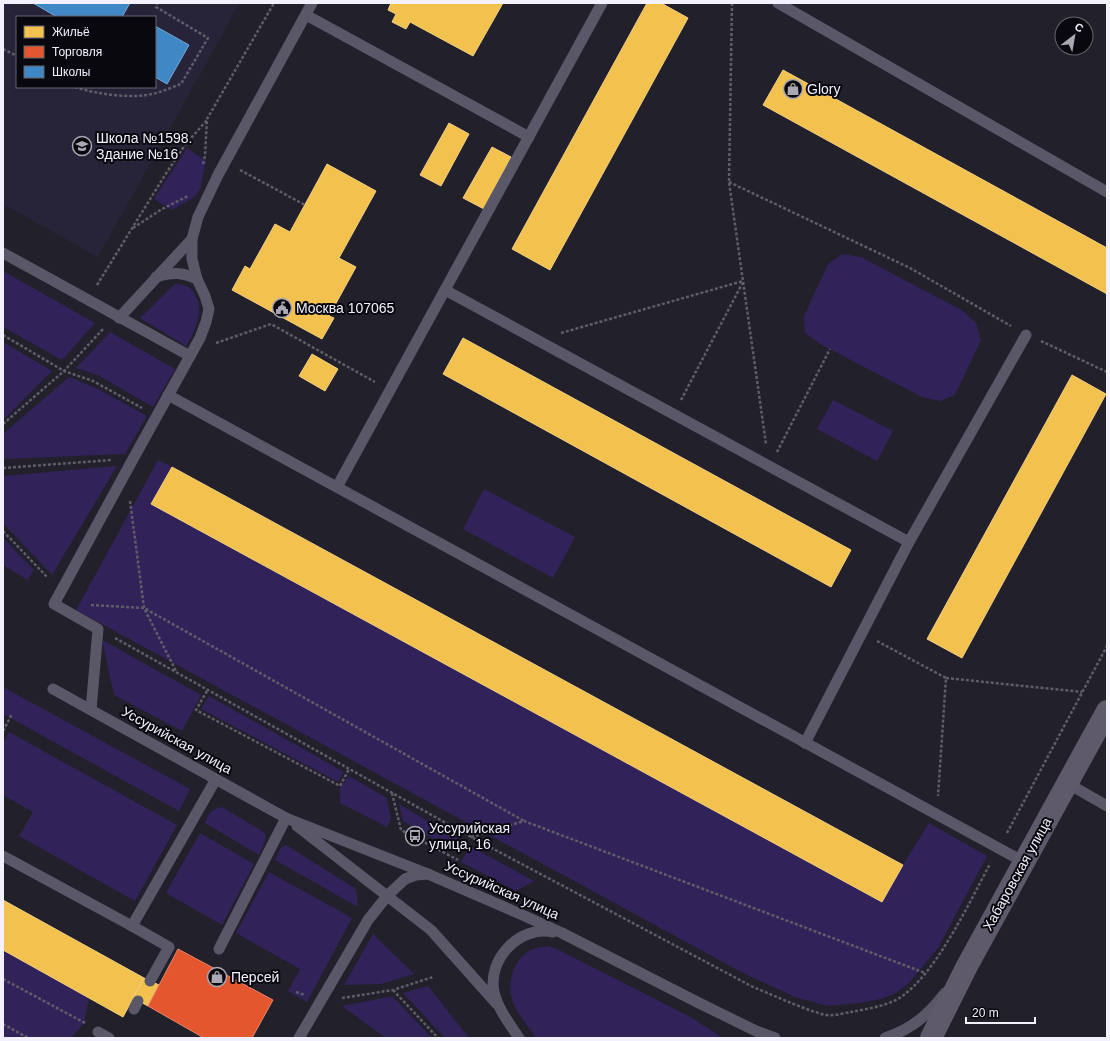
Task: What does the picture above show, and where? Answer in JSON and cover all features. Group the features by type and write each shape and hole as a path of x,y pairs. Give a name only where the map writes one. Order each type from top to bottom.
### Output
{"main road":[{"name":"Хабаровская улица","path":"931,1038 967,966 1107,711"}],"lane":[{"path":"91,710 98,629 54,604 132,459 200,338 209,309 197,279 192,259 192,239 198,217 225,162 312,3"},
{"path":"337,487 602,3"},
{"path":"778,3 1107,192"},
{"path":"306,15 529,137"},
{"path":"117,317 192,239"},
{"path":"3,253 117,317 191,354"},
{"path":"155,277 168,273 187,274 197,279"},
{"path":"445,290 909,542"},
{"path":"805,743 909,542 1026,335"},
{"path":"168,395 1024,862"},
{"name":"Уссурийская улица","path":"53,689 286,818 428,874 562,933 699,1003 756,1031 775,1038"},
{"path":"132,926 216,779"},
{"path":"1067,783 1107,806"},
{"path":"219,949 286,818"},
{"name":"Уссурийская улица","path":"286,818 431,930 497,1004"},
{"path":"3,856 169,947 150,981"},
{"path":"299,1038 368,920 387,896 405,879 416,875 428,874"},
{"path":"519,1038 497,1004 493,990 494,971 502,955 513,942 527,933 544,930 562,933"},
{"path":"885,1038 902,1032 924,1017 967,966"},
{"path":"98,1032 109,1038"}],"path":[{"path":"78,88 122,96 152,94 181,84 208,38 156,7 157,3"},
{"path":"88,301 164,175 207,119 274,3"},
{"path":"732,3 729,182 769,466"},
{"path":"3,49 16,56"},
{"path":"201,170 205,149 207,119"},
{"path":"205,149 225,162 305,205"},
{"path":"729,182 910,268 1026,335 1107,372"},
{"path":"133,228 162,209 189,195"},
{"path":"537,340 743,281"},
{"path":"674,414 743,281"},
{"path":"3,424 64,371 117,317"},
{"path":"191,354 271,324 390,391"},
{"path":"3,335 64,371 93,381 156,416"},
{"path":"769,466 830,349"},
{"path":"3,468 132,459"},
{"path":"130,500 144,608 177,674"},
{"path":"3,530 52,581"},
{"path":"89,605 144,608 524,821 925,973"},
{"path":"98,629 471,837 753,987 792,1004 826,1015 884,1005 900,998 912,988 925,973 942,950 961,917 1107,646"},
{"path":"862,633 946,678 1082,692"},
{"path":"937,815 946,678"},
{"path":"207,691 196,710 340,786 349,769"},
{"path":"3,731 12,714"},
{"path":"392,793 401,830 458,860"},
{"path":"471,837 524,821"},
{"path":"296,992 320,1001 393,990 433,977"},
{"path":"3,979 98,1032"},
{"path":"393,990 438,1038"},
{"path":"3,1024 28,1038"}],"shaded area":[{"name":"Школа №1598. Здание №16","path":"3,3 240,3 98,257 3,204"},
{"path":"187,148 206,161 200,189 196,196 172,210 154,199"},
{"path":"842,254 861,257 963,311 976,323 981,340 955,395 940,401 922,397 820,344 805,333 804,316 828,264"},
{"path":"3,271 95,323 62,360 3,327"},
{"path":"175,284 184,285 190,288 196,297 198,304 199,311 196,326 186,346 140,318"},
{"path":"110,332 175,369 153,407 98,375 76,368"},
{"path":"3,342 52,371 5,418 3,417"},
{"path":"69,377 100,390 147,416 125,454 3,459 4,433"},
{"path":"833,400 893,431 877,461 817,429"},
{"path":"158,460 172,467 152,504 882,902 929,823 987,856 938,948 909,983 896,993 881,999 828,1006 795,997 745,974 76,610"},
{"path":"117,466 52,575 3,523 3,476"},
{"path":"484,489 575,537 553,578 463,529"},
{"path":"3,538 34,570 28,580 3,565"},
{"path":"102,640 201,695 182,731 114,695"},
{"path":"3,687 190,789 179,811 3,714"},
{"path":"209,696 344,772 338,782 201,709"},
{"path":"9,732 177,825 135,901 19,836 33,812 3,795 3,744"},
{"path":"349,776 387,798 391,819 387,827 340,803 340,788"},
{"path":"399,804 463,842 459,850 438,837 436,840 403,821"},
{"path":"222,807 265,833 266,838 259,855 205,823 210,812"},
{"path":"200,833 254,864 222,925 166,893"},
{"path":"286,845 356,889 358,907 275,860 280,849"},
{"path":"470,846 534,881 516,891 461,862"},
{"path":"269,872 352,918 307,1002 288,991 300,969 236,933"},
{"path":"373,934 414,974 381,984 344,985"},
{"path":"548,946 557,949 692,1018 723,1038 536,1038 514,1005 510,989 511,980 513,972 522,957 536,948"},
{"path":"3,950 89,998 84,1023 71,1038 3,1038"},
{"path":"428,986 469,1038 445,1038 403,993"},
{"path":"393,996 432,1038 386,1038 342,1006"}],"building: Жильё":[{"path":"391,3 503,3 473,56 410,22 406,29 392,22 396,14 388,10"},
{"path":"647,3 661,3 688,18 550,270 512,249"},
{"path":"783,70 1107,248 1107,294 763,105"},
{"path":"449,123 469,134 441,186 420,175"},
{"path":"492,147 511,157 484,209 463,198"},
{"path":"327,164 376,191 339,258 356,267 329,316 334,318 322,339 232,290 245,266 250,269 275,224 290,232"},
{"path":"463,338 851,550 831,587 443,374"},
{"path":"312,354 338,369 325,391 299,376"},
{"path":"1072,375 1106,394 962,658 927,639"},
{"path":"172,467 903,865 882,902 151,504"},
{"path":"3,900 144,978 123,1017 3,950"},
{"path":"144,978 159,985 148,1006 133,998"}],"building: Торговля":[{"path":"178,949 273,1000 252,1038 204,1038 148,1006"}],"building: Школы":[{"path":"33,3 130,3 123,16 55,16"},
{"path":"156,27 189,45 167,84 156,78"}],"place":[{"name":"Glory","path":"793,89"},
{"name":"Школа №1598. Здание №16","path":"82,146"},
{"name":"Москва 107065","path":"282,308"},
{"name":"Уссурийская улица, 16","path":"415,836"},
{"name":"Персей","path":"217,977"}]}
